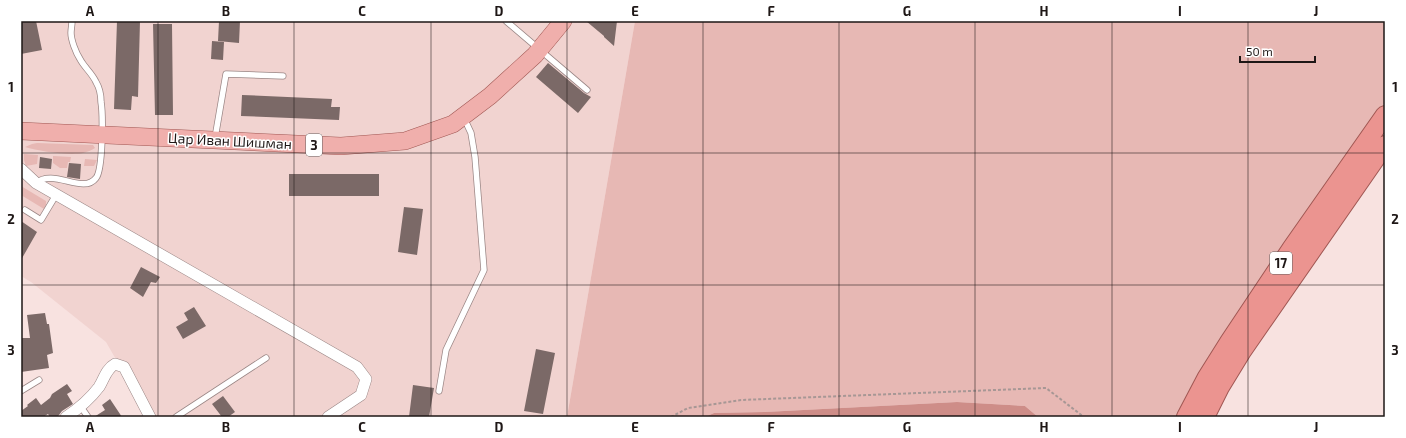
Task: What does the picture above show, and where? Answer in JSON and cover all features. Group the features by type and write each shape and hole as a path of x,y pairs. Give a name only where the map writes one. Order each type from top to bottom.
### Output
{"highway":[{"path":"1380,123 1385,110"},
{"name":"17","path":"1186,417 1207,377 1229,342 1291,249 1380,123"},
{"name":"17","path":"1205,417 1220,387 1242,351 1385,145"}],"main road":[{"name":"Цар Иван Шишман","path":"21,131 341,146 405,141 453,124 464,116 490,96 540,50 563,21"}],"street":[{"path":"21,169 36,183 56,195 357,367 366,380 360,395 328,417"},
{"path":"21,178 36,183"},
{"path":"66,417 81,407 99,387 110,367 115,364 124,368 150,417"}],"lane":[{"path":"36,183 47,178 60,179 79,184 91,183 97,178 102,159 100,95 96,82 80,59 71,34 72,21"},
{"path":"506,21 587,90"},
{"path":"214,140 226,74 283,76"},
{"path":"439,391 446,350 484,270 475,157 471,133 464,116"},
{"path":"25,210 41,220 56,195"},
{"path":"176,417 266,358"},
{"path":"21,392 40,380"},
{"path":"81,407 88,417"}],"path":[{"path":"671,417 688,408 741,400 1046,388 1084,417"}],"shaded area":[{"path":"21,21 635,21 567,417 149,417 106,342 31,282 21,276"},
{"path":"635,21 1385,21 1385,102 1373,123 1182,417 1038,417 1025,406 957,402 765,412 714,413 705,417 567,417"},
{"path":"37,143 93,145 95,148 83,153 70,154 25,147"},
{"path":"24,154 38,155 37,164 26,166"},
{"path":"53,156 71,157 67,168 60,168 53,163"},
{"path":"85,159 97,160 94,166 84,166"},
{"path":"21,186 46,201 44,209 21,195"},
{"path":"957,402 1025,406 1038,417 705,417 714,413 765,412"}],"building":[{"path":"21,21 36,21 42,50 21,54"},
{"path":"117,21 140,21 138,97 132,96 131,110 114,109"},
{"path":"219,21 240,21 239,43 218,41"},
{"path":"586,21 617,21 614,46 604,36"},
{"path":"153,24 172,24 173,115 155,115"},
{"path":"212,41 224,42 223,60 211,59"},
{"path":"548,63 584,93 591,97 578,113 536,77"},
{"path":"242,95 332,99 331,107 340,107 339,120 241,116"},
{"path":"40,157 52,159 51,169 39,168"},
{"path":"69,163 81,164 80,179 67,177"},
{"path":"289,174 379,174 379,196 289,196"},
{"path":"404,207 423,209 417,255 398,252"},
{"path":"21,221 37,232 21,260"},
{"path":"141,267 160,277 156,283 151,282 143,297 130,288"},
{"path":"194,307 206,326 183,339 176,327 188,320 184,313"},
{"path":"45,313 47,324 49,324 53,353 47,355 49,368 21,372 21,338 30,338 27,315"},
{"path":"536,349 555,353 543,414 524,411"},
{"path":"67,384 72,391 67,394 73,404 62,411 57,417 50,417 48,414 43,417 21,417 21,411 36,398 41,405 50,398 52,394"},
{"path":"413,385 434,388 429,417 409,417"},
{"path":"223,396 235,412 228,417 222,417 212,404"},
{"path":"110,399 122,417 94,417 105,410 102,405"}]}
